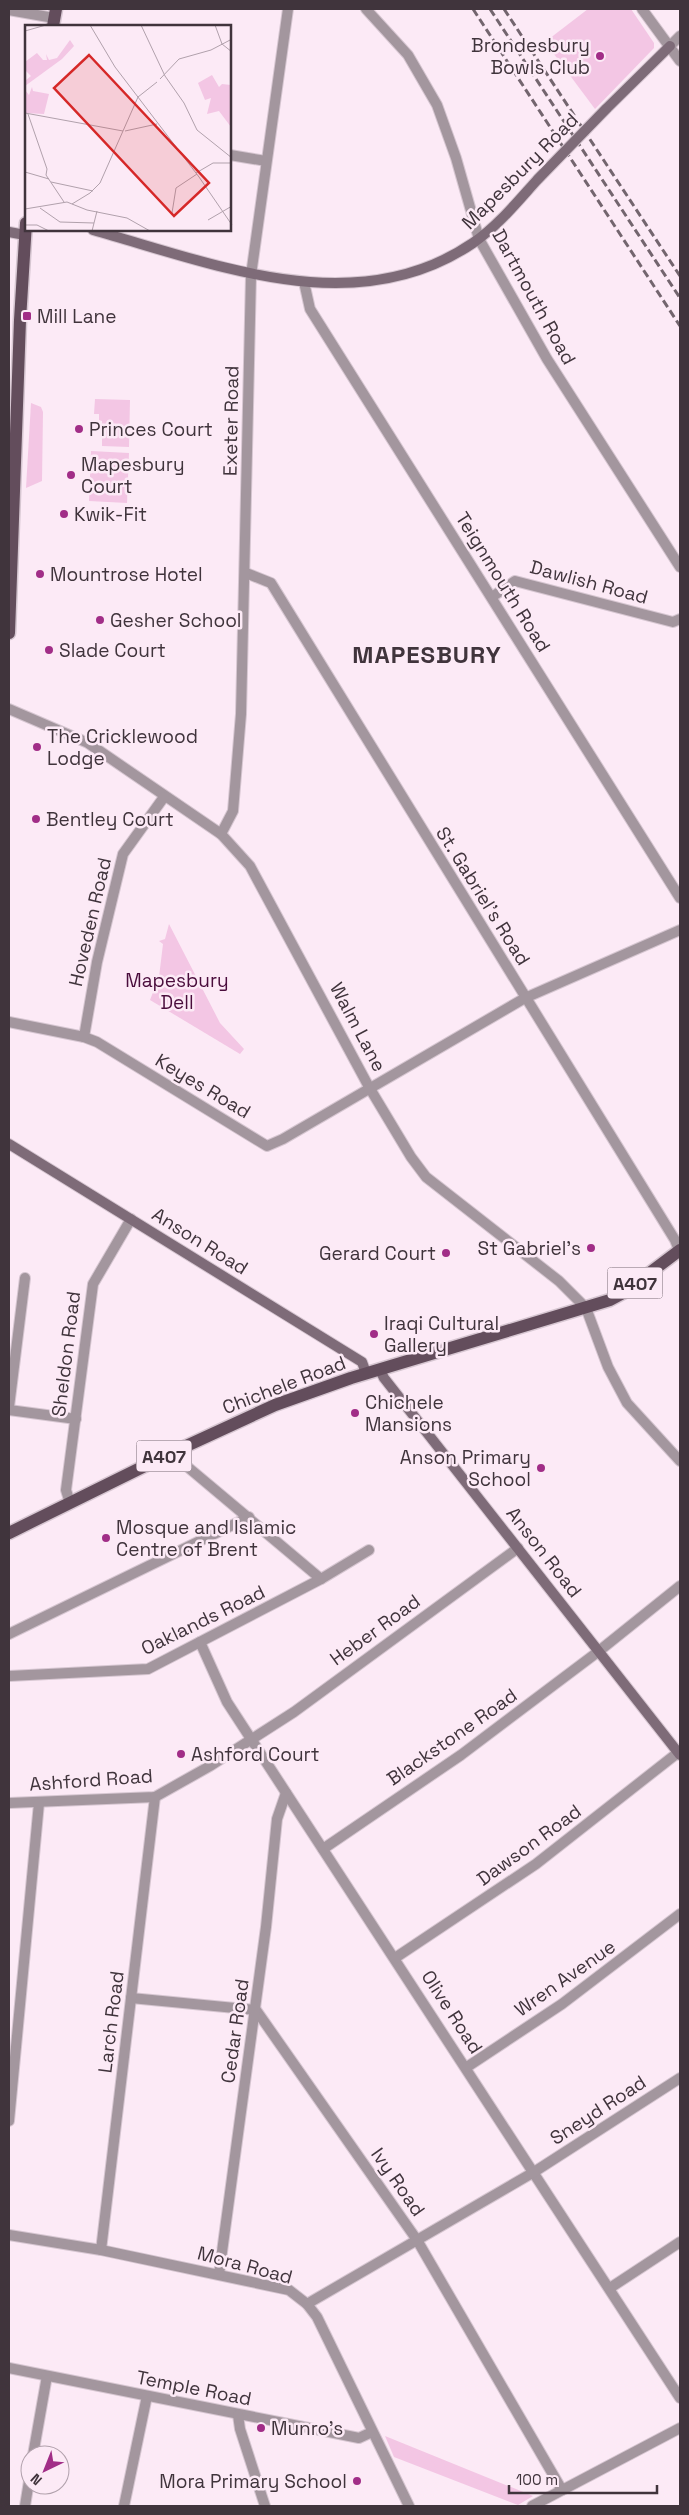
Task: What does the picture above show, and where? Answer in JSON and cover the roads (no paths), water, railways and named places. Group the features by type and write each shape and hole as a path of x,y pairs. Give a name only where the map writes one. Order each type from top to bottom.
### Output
{"main road":[{"path":"9,633 12,443 26,231"},
{"name":"A407","path":"586,1308 610,1300 623,1293 680,1250"},
{"name":"Chichele Road","path":"9,1533 171,1453 275,1405 366,1373 586,1308"}],"street":[{"name":"Exeter Road","path":"221,834 233,811 241,714 246,573 251,275 288,9"},
{"name":"Dartmouth Road","path":"366,9 408,55 437,105 456,158 480,239 547,359 680,567"},
{"path":"642,9 680,61"},
{"path":"9,10 55,18"},
{"name":"Mapesbury Road","path":"97,231 251,275 304,282 355,282 391,278 426,268 480,239 680,36"},
{"path":"231,155 266,161"},
{"path":"9,232 25,229"},
{"name":"Teignmouth Road","path":"304,282 310,310 680,898"},
{"name":"St. Gabriel's Road","path":"246,573 271,583 680,1250"},
{"name":"Dawlish Road","path":"492,597 515,580 673,622 680,619"},
{"name":"Walm Lane","path":"9,709 88,743 164,797 221,834 250,866 369,1087 410,1157 426,1177 559,1280 586,1308"},
{"name":"Hoveden Road","path":"84,1037 97,962 123,854 164,797"},
{"path":"369,1087 525,998 680,930"},
{"name":"Keyes Road","path":"9,1022 84,1037 96,1042 267,1146 283,1139 369,1087"},
{"name":"Anson Road","path":"9,1144 362,1362 366,1373"},
{"name":"Sheldon Road","path":"70,1503 66,1490 93,1284 131,1219"},
{"path":"25,1278 9,1409 76,1420"},
{"path":"586,1308 608,1366 627,1404 680,1460"},
{"name":"Anson Road","path":"380,1370 384,1378 680,1753"},
{"path":"171,1453 321,1579"},
{"path":"9,1634 249,1517"},
{"name":"Heber Road","path":"251,1738 294,1712 518,1548"},
{"name":"Oaklands Road","path":"9,1676 148,1669 321,1579 369,1550"},
{"name":"Blackstone Road","path":"323,1849 461,1755 599,1651 680,1586"},
{"name":"Olive Road","path":"200,1642 227,1702 467,2067 680,2398"},
{"name":"Ashford Road","path":"9,1803 155,1797 210,1766 251,1738"},
{"name":"Dawson Road","path":"395,1958 536,1864 680,1753"},
{"name":"Cedar Road","path":"219,2274 256,2010 277,1819 286,1793"},
{"name":"Larch Road","path":"101,2250 155,1797"},
{"path":"9,2121 39,1803"},
{"name":"Wren Avenue","path":"467,2067 562,2004 680,1914"},
{"path":"131,1998 256,2010"},
{"name":"Ivy Road","path":"256,2010 417,2240 562,2490"},
{"name":"Sneyd Road","path":"306,2304 534,2172 680,2078"},
{"name":"Mora Road","path":"9,2234 101,2250 289,2290 306,2304 317,2317 409,2506"},
{"path":"610,2288 680,2242"},
{"name":"Temple Road","path":"9,2368 359,2438 372,2432"},
{"path":"35,2445 46,2376"},
{"path":"124,2506 148,2396"},
{"path":"238,2414 240,2429 265,2506"},
{"path":"532,2506 680,2428"}],"railway":[{"path":"473,9 680,326"},
{"path":"490,9 680,298"},
{"path":"504,9 680,276"}],"place":[{"name":"Brondesbury Bowls Club","path":"600,56"},
{"name":"Mill Lane","path":"27,316"},
{"name":"Princes Court","path":"79,429"},
{"name":"Mapesbury Court","path":"71,475"},
{"name":"Kwik-Fit","path":"64,514"},
{"name":"Mountrose Hotel","path":"40,574"},
{"name":"Gesher School","path":"100,620"},
{"name":"Slade Court","path":"49,650"},
{"name":"The Cricklewood Lodge","path":"37,747"},
{"name":"Bentley Court","path":"36,819"},
{"name":"St Gabriel's","path":"591,1248"},
{"name":"Gerard Court","path":"446,1253"},
{"name":"Iraqi Cultural Gallery","path":"374,1334"},
{"name":"Chichele Mansions","path":"355,1413"},
{"name":"Anson Primary School","path":"541,1468"},
{"name":"Mosque and Islamic Centre of Brent","path":"106,1538"},
{"name":"Ashford Court","path":"181,1754"},
{"name":"Munro's","path":"261,2428"},
{"name":"Mora Primary School","path":"357,2481"}],"district":[{"name":"MAPESBURY","path":"427,654"}],"park label":[{"name":"Mapesbury Dell","path":"177,991"}]}
